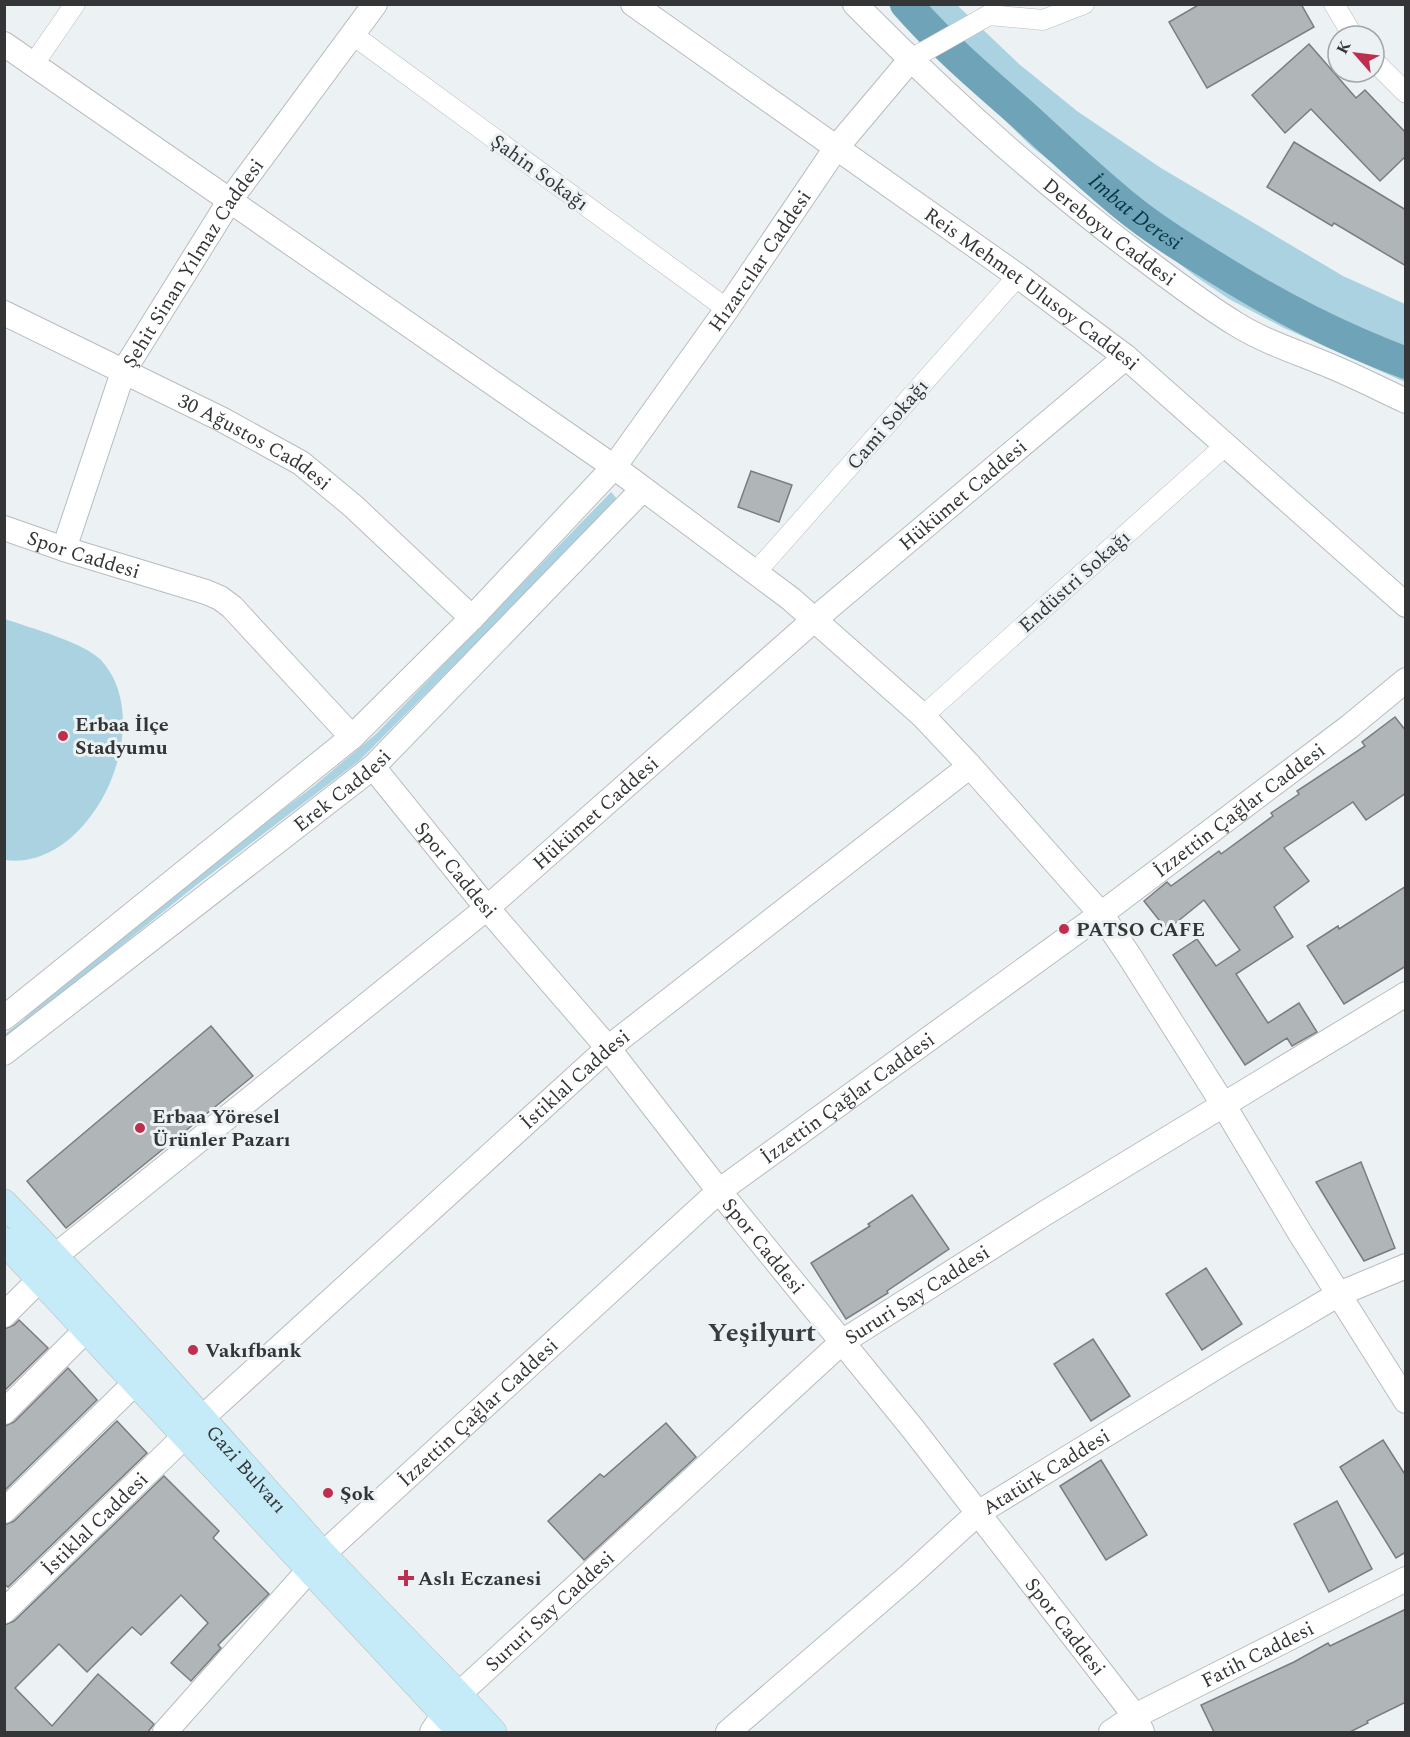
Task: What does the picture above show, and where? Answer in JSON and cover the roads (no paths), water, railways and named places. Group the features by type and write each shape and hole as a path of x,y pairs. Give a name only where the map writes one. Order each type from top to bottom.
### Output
{"main road":[{"name":"Gazi Bulvarı","path":"4,1203 55,1256 193,1427 316,1562 449,1718 493,1732"},
{"name":"Gazi Bulvarı","path":"4,1241 135,1383 193,1427"}],"street":[{"path":"33,64 75,4"},
{"name":"Şehit Sinan Yılmaz Caddesi","path":"64,549 123,372 230,200 375,4"},
{"name":"Reis Mehmet Ulusoy Caddesi","path":"633,4 1018,276 1126,357 1406,605"},
{"name":"Dereboyu Caddesi","path":"855,4 982,127 1093,221 1237,325 1406,400"},
{"path":"911,59 989,15 1043,20 1084,4"},
{"path":"1334,4 1346,24"},
{"name":"Şahin Sokağı","path":"353,35 727,309"},
{"path":"4,44 614,467 756,572 815,619 923,716 1101,914 1223,1104 1294,1223 1406,1401"},
{"name":"Hızarcılar Caddesi","path":"614,467 727,309 836,148 911,59"},
{"path":"1386,73 1406,93"},
{"name":"Cami Sokağı","path":"756,572 1018,276"},
{"name":"30 Ağustos Caddesi","path":"4,313 221,418 301,462 353,506 472,618"},
{"name":"Hükümet Caddesi","path":"55,1256 487,908 815,619 1126,357"},
{"name":"Endüstri Sokağı","path":"923,716 1226,445"},
{"name":"Erek Caddesi","path":"4,1018 352,737 472,618 614,467"},
{"name":"Erek Caddesi","path":"4,1053 373,767 644,489"},
{"name":"Spor Caddesi","path":"4,528 220,598 232,607 352,737"},
{"name":"İzzettin Çağlar Caddesi","path":"165,1732 316,1562 719,1191 1101,914 1349,727 1406,680"},
{"name":"İstiklal Caddesi","path":"4,1611 193,1427 608,1048 970,766"},
{"name":"Spor Caddesi","path":"373,767 487,908 608,1048 719,1191 978,1513 1138,1724"},
{"name":"Sururi Say Caddesi","path":"449,1718 842,1342 1042,1215 1406,994"},
{"name":"Atatürk Caddesi","path":"728,1732 978,1513 1339,1294 1406,1266"},
{"path":"4,1315 40,1279"},
{"path":"4,1412 86,1330"},
{"path":"4,1511 135,1383"},
{"name":"Fatih Caddesi","path":"1112,1732 1138,1724 1406,1579"}],"waterway":[{"name":"İmbat Deresi","path":"906,4 977,74 1098,183 1146,222 1218,269 1287,309 1356,343 1406,363"}],"place":[{"name":"Erbaa İlçe Stadyumu","path":"63,736"},
{"name":"PATSO CAFE","path":"1064,929"},
{"name":"Erbaa Yöresel Ürünler Pazarı","path":"140,1128"},
{"name":"Vakıfbank","path":"193,1350"},
{"name":"Şok","path":"328,1493"},
{"name":"Aslı Eczanesi","path":"406,1578"}],"district":[{"name":"Yeşilyurt","path":"762,1332"}]}
